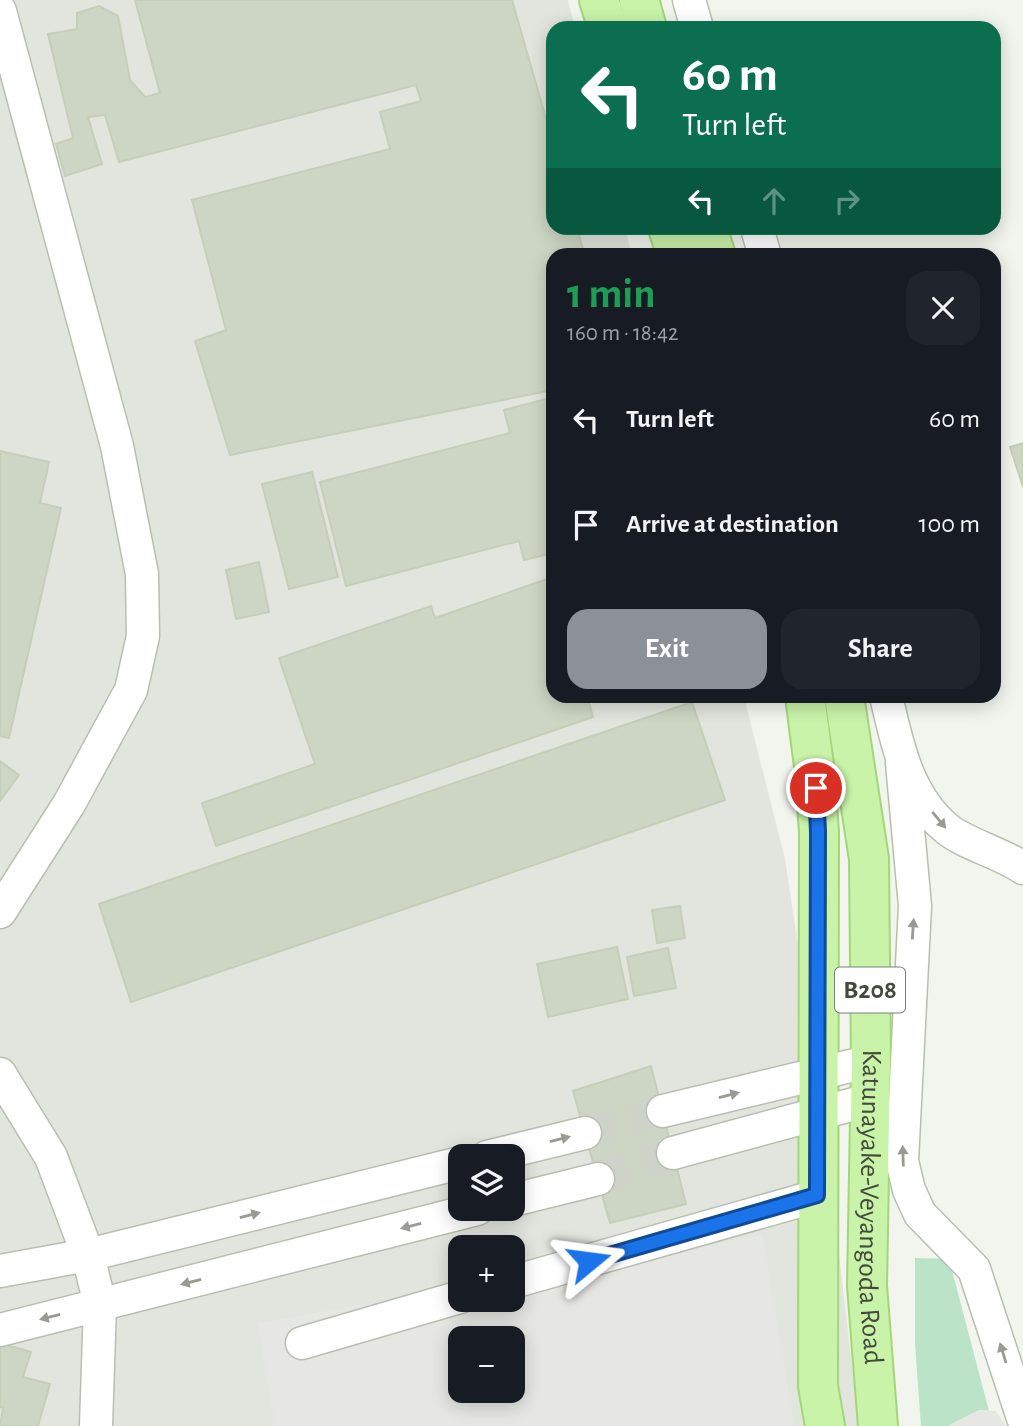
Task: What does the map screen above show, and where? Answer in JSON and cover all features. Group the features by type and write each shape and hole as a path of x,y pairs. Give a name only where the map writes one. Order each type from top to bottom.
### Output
{"main road":[{"path":"599,0 606,21"},
{"path":"639,0 645,21"},
{"name":"Katunayake-Veyangoda Road","path":"805,703 814,766 818,832 818,1386 825,1426"},
{"name":"Katunayake-Veyangoda Road","path":"845,703 869,859 867,1286 878,1426"}],"lane":[{"path":"689,0 695,21"},
{"path":"0,11 10,88 117,446 142,575 143,636 131,690 69,804 0,912"},
{"path":"888,703 902,763 915,906 902,1161 909,1190 920,1214 974,1269 1023,1418"},
{"path":"902,763 923,802 947,830 1023,868"},
{"path":"663,1111 870,1061"},
{"path":"0,1074 51,1157 88,1255 100,1305 96,1426"},
{"path":"673,1153 869,1100"},
{"path":"525,1148 585,1133"},
{"path":"0,1271 88,1255 448,1166"},
{"path":"525,1197 598,1179"},
{"path":"525,1279 817,1195"},
{"path":"0,1329 448,1216"},
{"path":"302,1343 448,1300"}],"shaded area":[{"path":"0,0 568,0 573,21 546,21 546,235 627,235 630,248 546,248 546,703 746,703 785,859 822,1108 859,1426 0,1426"},
{"path":"762,1235 794,1426 275,1426 258,1323 448,1290 448,1312 525,1312 525,1276"},
{"path":"979,1410 996,1411 1006,1426 948,1426"}],"green space":[{"path":"915,1258 949,1259 989,1411 979,1410 948,1426 921,1426 915,1344"}],"building":[{"path":"135,0 512,0 546,119 546,235 579,235 583,248 546,248 546,391 230,455 195,341 226,330 192,200 390,149 380,112 421,101 416,85 119,162 105,115 88,117 102,164 65,176 56,144 73,138 48,34 77,29 77,13 99,6 118,16 130,80 145,97 160,93"},
{"path":"546,399 546,555 524,560 519,541 346,586 320,482 510,433 504,410"},
{"path":"1023,443 1023,487 1010,447"},
{"path":"0,451 49,462 40,503 61,508 9,738 0,736"},
{"path":"312,472 338,577 289,589 262,484"},
{"path":"259,562 269,612 236,619 226,570"},
{"path":"546,579 546,703 589,703 593,717 216,846 202,803 315,764 279,658 431,606 435,618"},
{"path":"689,703 692,703 725,800 131,1002 99,904"},
{"path":"0,761 19,775 0,801"},
{"path":"680,906 685,938 657,943 652,910"},
{"path":"617,947 628,999 548,1017 537,964"},
{"path":"668,948 676,988 634,996 627,957"},
{"path":"651,1066 686,1204 610,1223 573,1091"},
{"path":"0,1343 31,1352 23,1377 50,1384 38,1426 0,1426 3,1408 0,1407"}],"tunnel":[{"path":"585,1133 663,1111"},
{"path":"598,1179 673,1153"}],"route":[{"path":"589,1261 817,1195 816,788"}]}
